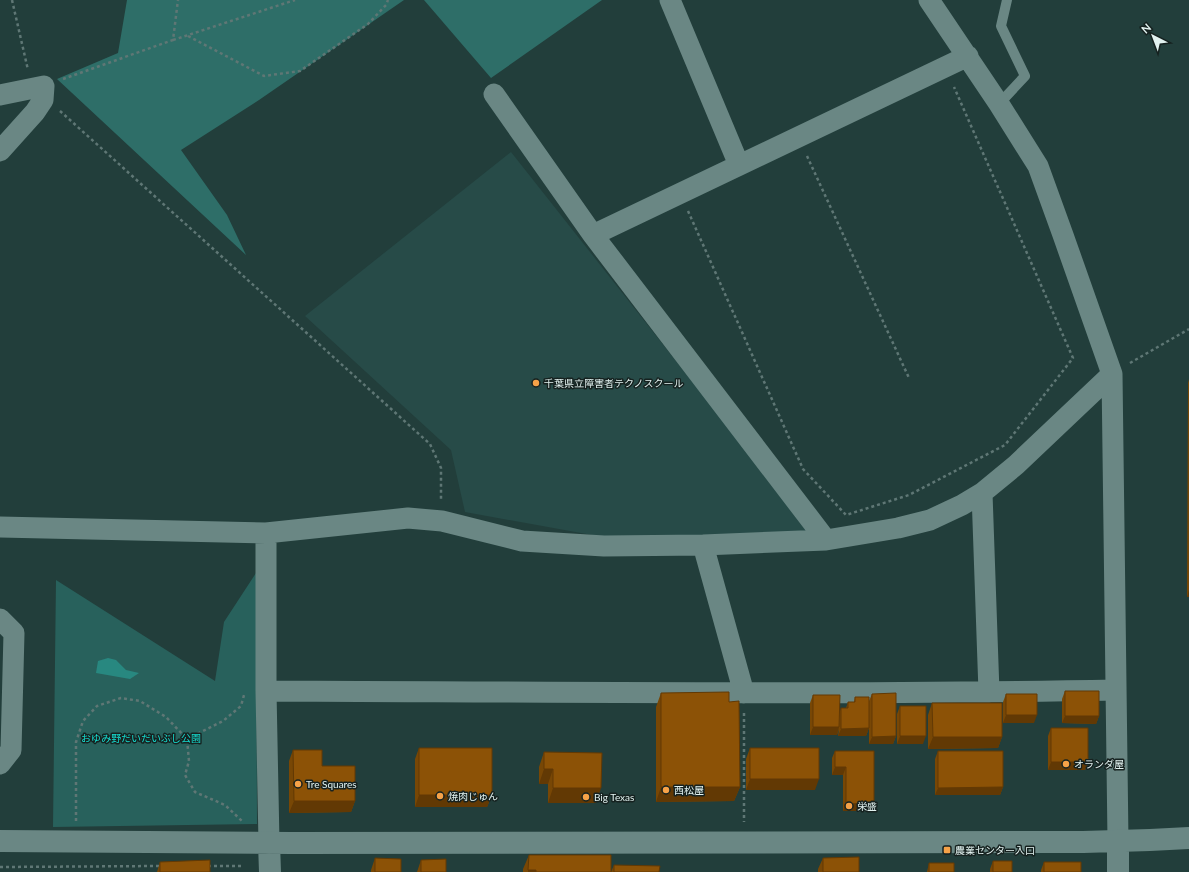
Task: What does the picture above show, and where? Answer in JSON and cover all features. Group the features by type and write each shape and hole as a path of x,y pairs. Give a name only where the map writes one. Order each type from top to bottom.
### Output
{"street":[{"path":"670,0 740,165"},
{"path":"929,0 1000,104 1038,166 1112,374 1118,872"},
{"path":"593,235 968,56"},
{"path":"0,95 38,87 43,100 35,112 0,151"},
{"path":"494,94 593,235 826,540"},
{"path":"0,527 266,534 408,518 442,521 522,541 604,546 703,545 826,540 898,528 930,520 962,505 982,493 1016,464 1112,374"},
{"path":"982,493 989,692"},
{"path":"266,534 266,692 270,872"},
{"path":"703,545 744,693"},
{"path":"0,619 14,632 6,685 11,750 0,764"},
{"path":"266,692 744,693 1116,690"},
{"path":"0,841 246,843 744,842 1118,841 1189,838"}],"lane":[{"path":"1000,104 1025,76 1001,26 1007,0"}],"path":[{"path":"12,0 38,87 54,106 430,444 441,468 442,521"},
{"path":"173,40 178,0"},
{"path":"38,87 173,40 295,0"},
{"path":"188,36 264,76 300,71 368,24 386,5 388,0"},
{"path":"680,193 803,469 846,515 909,495 1005,444 1073,358 954,87"},
{"path":"798,137 909,378"},
{"path":"1112,374 1189,329"},
{"path":"187,739 223,721 241,706 244,693"},
{"path":"744,693 744,842"},
{"path":"76,841 76,742 83,721 97,706 121,698 140,701 166,717 187,739 189,761 185,775 195,792 225,805 242,821 246,843 246,866 206,866"},
{"path":"0,867 167,866"}],"shaded area":[{"path":"127,0 404,0 259,100 181,150 227,215 246,255 57,79 118,53"},
{"path":"424,0 602,0 491,78"},
{"name":"千葉県立障害者テクノスクール","path":"511,152 808,528 807,533 603,537 465,512 451,450 305,316"},
{"path":"108,658 116,660 126,670 139,673 130,679 96,673 98,661"}],"green space":[{"name":"おゆみ野だいだいぶし公園","path":"256,573 257,824 53,827 56,580 215,681 224,622"}],"building":[{"path":"1065,691 1099,691 1099,716 1065,716"},
{"path":"729,692 729,702 739,701 740,787 661,787 661,693"},
{"path":"896,693 896,736 872,737 872,694"},
{"path":"1006,694 1037,694 1037,715 1006,715"},
{"path":"813,695 840,695 839,727 813,727"},
{"path":"855,697 869,697 869,728 841,729 841,708 848,708 848,702 855,702"},
{"path":"932,703 1002,703 1002,737 933,737"},
{"path":"900,706 926,706 926,736 900,736"},
{"path":"1051,728 1088,728 1088,762 1051,762"},
{"path":"419,748 492,748 492,795 419,795"},
{"path":"750,748 819,748 819,779 750,779"},
{"path":"293,750 322,750 322,766 355,766 355,801 294,801"},
{"path":"835,751 874,751 874,803 846,804 846,767 835,767"},
{"path":"938,751 1003,751 1003,787 938,788"},
{"path":"544,752 602,753 601,788 553,788 553,769 544,769"},
{"path":"529,855 611,855 611,872 536,872 536,870 528,870"},
{"path":"859,857 859,872 823,872 823,858"},
{"path":"375,858 401,859 401,872 375,872"},
{"path":"446,859 446,872 421,872 421,860"},
{"path":"210,860 210,872 160,872 160,862"},
{"path":"993,861 1012,861 1012,872 993,872"},
{"path":"1044,862 1081,862 1081,872 1044,872"},
{"path":"929,863 954,863 954,872 929,872"},
{"path":"614,865 660,866 659,872 614,872"}],"place":[{"name":"千葉県立障害者テクノスクール","path":"536,383"},
{"name":"オランダ屋","path":"1066,764"},
{"name":"Tre Squares","path":"298,784"},
{"name":"西松屋","path":"666,790"},
{"name":"焼肉じゅん","path":"440,796"},
{"name":"Big Texas","path":"586,797"},
{"name":"栄盛","path":"849,806"},
{"name":"農業センター入口","path":"947,850"}]}
